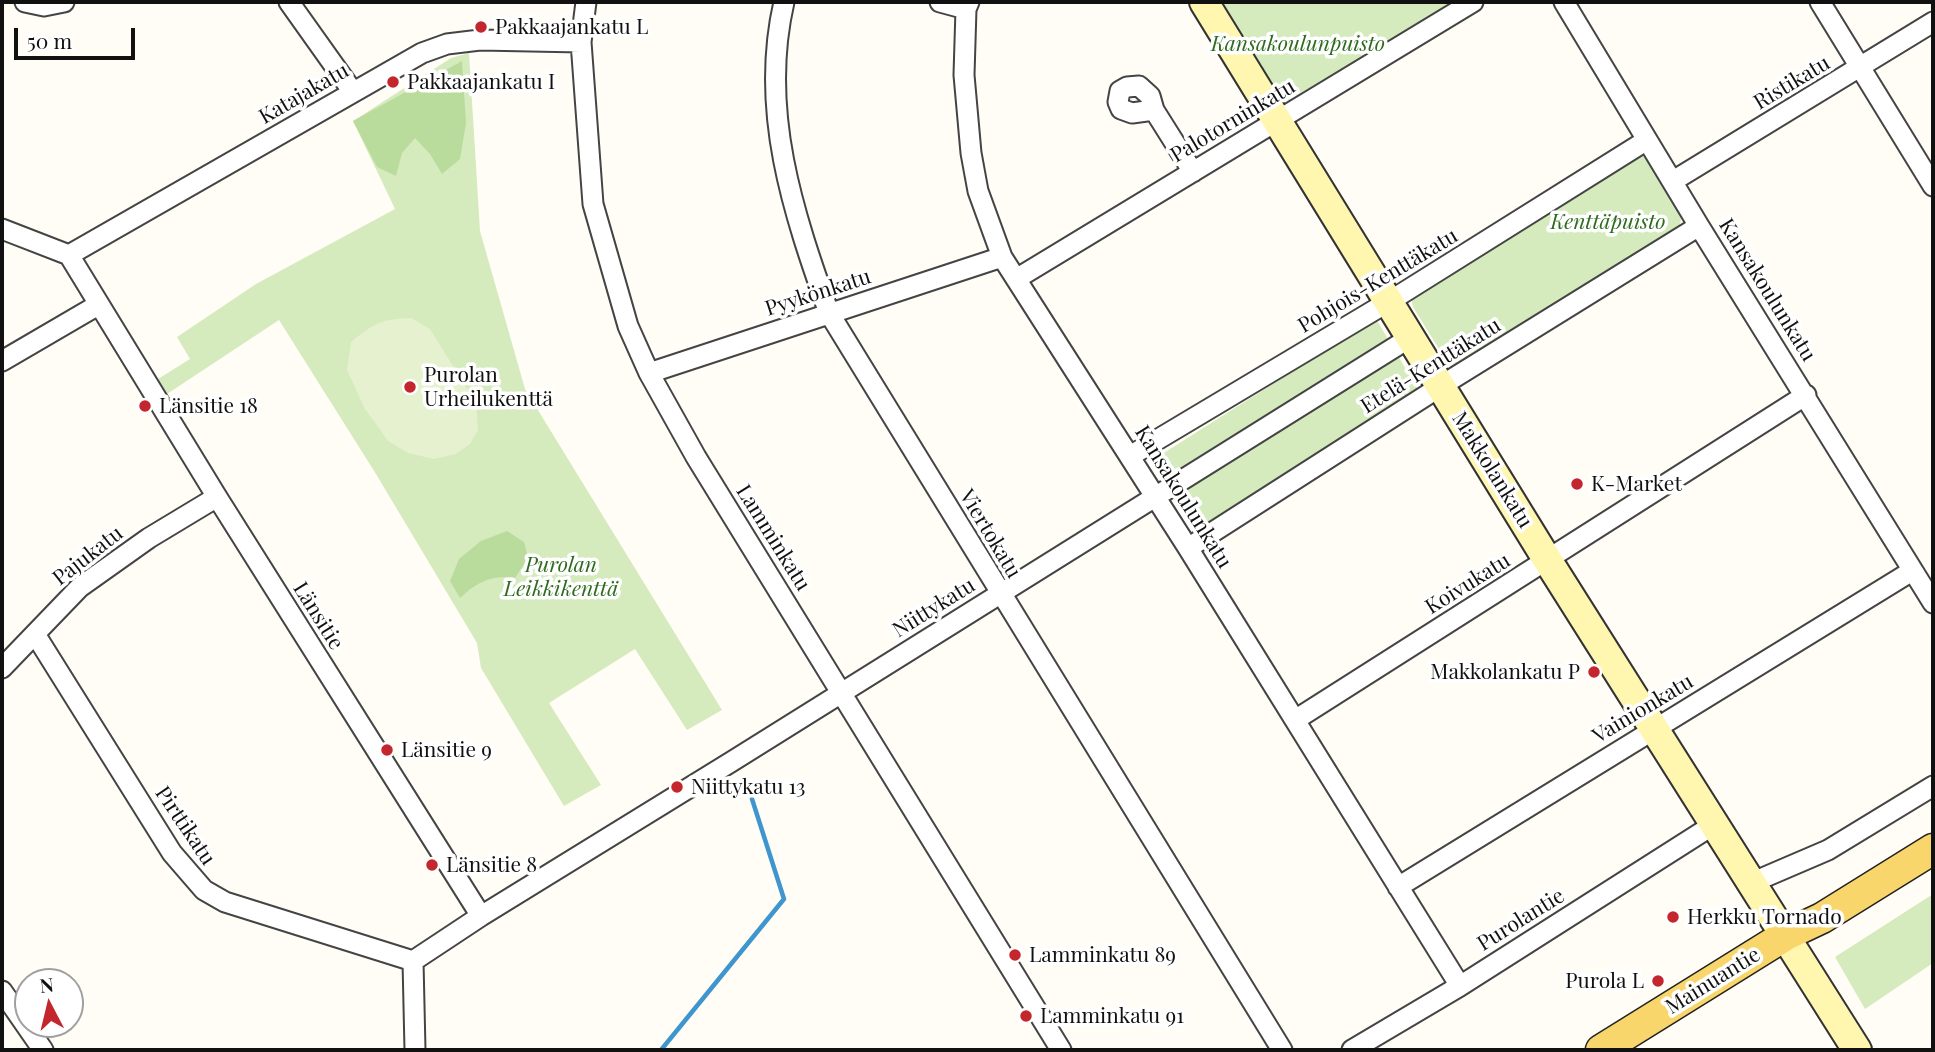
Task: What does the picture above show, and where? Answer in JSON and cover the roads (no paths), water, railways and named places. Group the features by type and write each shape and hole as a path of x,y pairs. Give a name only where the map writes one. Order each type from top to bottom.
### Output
{"main road":[{"name":"Mainuantie","path":"1601,1050 1786,935 1822,918 1933,849"}],"street":[{"path":"25,2 44,6 64,2"},
{"path":"289,2 353,92"},
{"name":"Lamminkatu","path":"586,2 581,43 593,204 628,326 649,373 696,457 1060,1050"},
{"name":"Viertokatu","path":"784,2 777,52 776,100 783,165 801,236 829,313 1282,1050"},
{"path":"940,2 967,6"},
{"name":"Makkolankatu","path":"1204,2 1548,561 1857,1050"},
{"name":"Palotorninkatu","path":"1016,279 1473,2"},
{"name":"Kansakoulunkatu","path":"1563,2 1933,603"},
{"path":"1820,2 1933,186"},
{"name":"Kansakoulunkatu","path":"967,6 964,75 971,153 978,191 1002,257 1188,548 1460,986"},
{"name":"Ristikatu","path":"1673,181 1933,22"},
{"name":"Katajakatu","path":"69,255 422,53 447,44 480,40 581,43"},
{"path":"1154,110 1193,172"},
{"name":"Pohjois-Kenttäkatu","path":"1130,456 1387,302 1647,140"},
{"name":"Etelä-Kenttäkatu","path":"1188,548 1440,386 1699,226"},
{"path":"2,229 69,255"},
{"name":"Länsitie","path":"69,255 216,497 481,916"},
{"name":"Pyykönkatu","path":"649,373 1002,257"},
{"path":"2,361 98,305"},
{"name":"Niittykatu","path":"481,916 1411,337"},
{"name":"Koivukatu","path":"1295,720 1806,395"},
{"name":"Pajukatu","path":"2,668 80,587 149,538 216,497"},
{"name":"Vainionkatu","path":"1398,887 1912,571"},
{"name":"Pirttikatu","path":"35,634 172,853 204,890 226,902 413,961"},
{"path":"1751,883 1828,849 1933,786"},
{"name":"Purolantie","path":"1352,1050 1460,986 1713,825"},
{"path":"415,1050 413,961 481,916"},
{"path":"2,991 43,1050"}],"waterway":[{"path":"661,1050 784,899 752,799"}],"place":[{"name":"Pakkaajankatu L","path":"481,27"},
{"name":"Pakkaajankatu I","path":"393,82"},
{"name":"Purolan Urheilukenttä","path":"410,387"},
{"name":"Länsitie 18","path":"145,406"},
{"name":"K-Market","path":"1577,484"},
{"name":"Makkolankatu P","path":"1594,672"},
{"name":"Länsitie 9","path":"387,750"},
{"name":"Niittykatu 13","path":"677,787"},
{"name":"Länsitie 8","path":"432,865"},
{"name":"Herkku Tornado","path":"1673,917"},
{"name":"Lamminkatu 89","path":"1015,955"},
{"name":"Purola L","path":"1658,981"},
{"name":"Lamminkatu 91","path":"1026,1016"}],"park label":[{"name":"Kansakoulunpuisto","path":"1298,44"},
{"name":"Kenttäpuisto","path":"1608,222"},
{"name":"Purolan Leikkikenttä","path":"561,577"}]}
